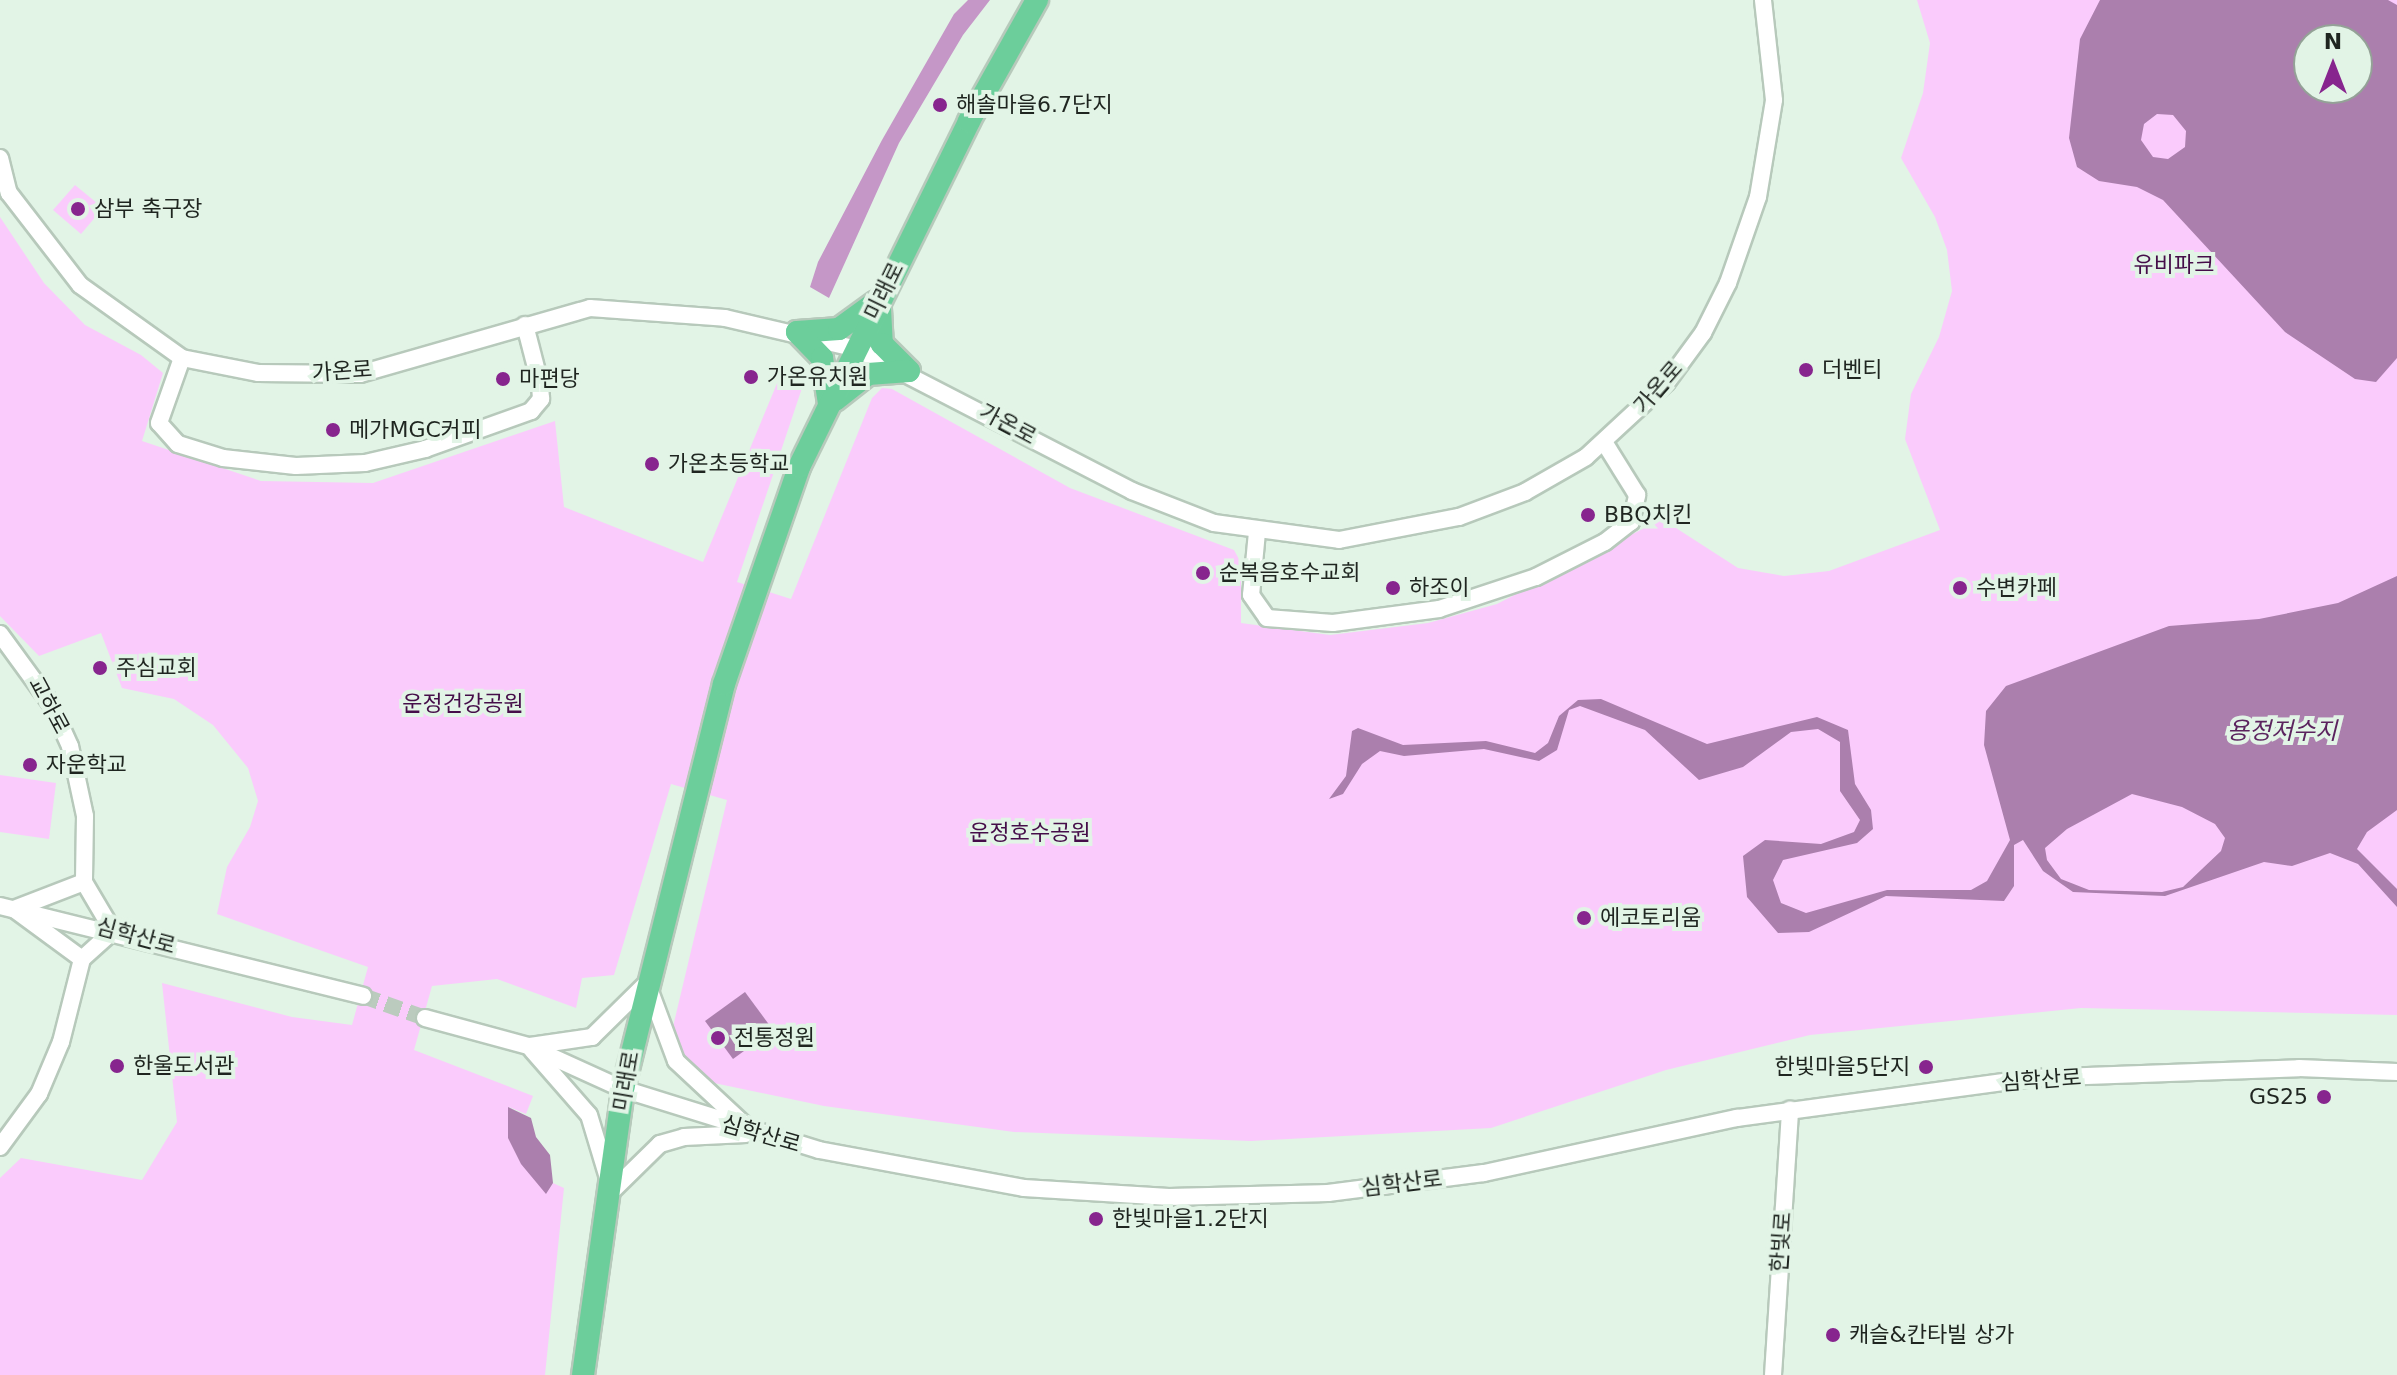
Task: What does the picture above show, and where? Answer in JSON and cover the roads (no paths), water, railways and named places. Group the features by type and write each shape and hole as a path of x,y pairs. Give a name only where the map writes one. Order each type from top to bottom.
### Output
{"main road":[{"name":"미래로","path":"583,1375 612,1191 623,1089 724,684 799,467 969,121 1037,0"},
{"path":"797,332 839,329 880,299"},
{"path":"880,299 882,344 909,371"},
{"path":"797,332 822,358 829,406"},
{"path":"829,406 868,374 909,371"}],"street":[{"name":"가온로","path":"0,158 9,193 80,285 182,358 258,373 360,374 590,308 665,310 797,332 857,349 909,371 1132,491 1214,523 1257,532 1339,540 1459,517 1525,492 1604,442 1676,370 1703,333 1740,256 1758,197 1774,100 1763,0"},
{"path":"182,358 159,423 178,444 223,458 296,466 365,463 425,449 531,411 541,399 540,383 525,325"},
{"path":"1257,532 1251,595 1267,618 1333,623 1439,609 1536,577 1605,542 1631,522 1637,495 1604,442"},
{"name":"교하로","path":"0,634 51,704 70,746 85,816 84,882"},
{"path":"0,1147 39,1094 61,1042 82,959 113,931 84,882 7,907"},
{"path":"7,907 82,959"},
{"name":"심학산로","path":"7,907 113,931 363,996"},
{"path":"528,1046 592,1037 647,983 676,1061 755,1134"},
{"name":"심학산로","path":"425,1018 528,1046 623,1089 755,1134 889,1166 1024,1188 1249,1197 1328,1193 1484,1173 1790,1110 2032,1078 2299,1068 2397,1072"},
{"path":"528,1046 589,1115 612,1191 660,1144 672,1139 755,1134"},
{"name":"한빛로","path":"1773,1375 1790,1110"}],"water":[{"path":"2100,0 2388,0 2397,5 2397,358 2376,382 2355,379 2285,332 2163,200 2137,187 2099,181 2077,167 2069,138 2080,39","holes":["2157,114 2173,115 2186,131 2185,147 2168,159 2153,157 2141,140 2144,124"]},
{"name":"용정저수지","path":"2397,576 2397,810 2367,832 2357,849 2397,889 2397,907 2358,864 2330,853 2292,866 2264,862 2165,896 2073,892 2043,871 2023,840 2014,845 2014,886 2004,901 1886,896 1809,932 1778,933 1747,897 1743,856 1765,840 1821,844 1854,832 1860,820 1840,791 1840,742 1818,729 1791,732 1743,767 1699,780 1645,730 1580,706 1569,710 1557,750 1539,761 1484,749 1404,756 1380,751 1362,764 1343,794 1329,799 1346,776 1352,731 1358,728 1403,745 1486,741 1535,753 1548,743 1559,716 1578,700 1601,699 1707,744 1817,717 1848,730 1855,784 1871,810 1873,829 1857,843 1783,860 1773,880 1781,903 1806,913 1887,890 1971,890 1987,881 2010,840 1984,745 1986,711 2006,686 2169,626 2259,619 2338,603","holes":["2132,794 2182,807 2215,824 2225,838 2221,851 2183,887 2162,892 2089,890 2061,879 2047,860 2045,848 2067,829"]},
{"path":"745,992 773,1030 733,1059 705,1021"},
{"path":"508,1107 531,1118 536,1137 550,1155 553,1183 546,1194 521,1164 508,1138"}],"tunnel":[{"path":"363,996 425,1018"}],"place":[{"name":"해솔마을6.7단지","path":"940,105"},
{"name":"삼부 축구장","path":"78,209"},
{"name":"더벤티","path":"1806,370"},
{"name":"가온유치원","path":"751,377"},
{"name":"마편당","path":"503,379"},
{"name":"메가MGC커피","path":"333,430"},
{"name":"가온초등학교","path":"652,464"},
{"name":"BBQ치킨","path":"1588,515"},
{"name":"순복음호수교회","path":"1203,573"},
{"name":"하조이","path":"1393,588"},
{"name":"수변카페","path":"1960,588"},
{"name":"주심교회","path":"100,668"},
{"name":"자운학교","path":"30,765"},
{"name":"에코토리움","path":"1584,918"},
{"name":"전통정원","path":"718,1038"},
{"name":"한울도서관","path":"117,1066"},
{"name":"한빛마을5단지","path":"1926,1067"},
{"name":"GS25","path":"2324,1097"},
{"name":"한빛마을1.2단지","path":"1096,1219"},
{"name":"캐슬&칸타빌 상가","path":"1833,1335"}],"park label":[{"name":"유비파크","path":"2174,265"},
{"name":"운정건강공원","path":"463,704"},
{"name":"운정호수공원","path":"1030,833"}]}
